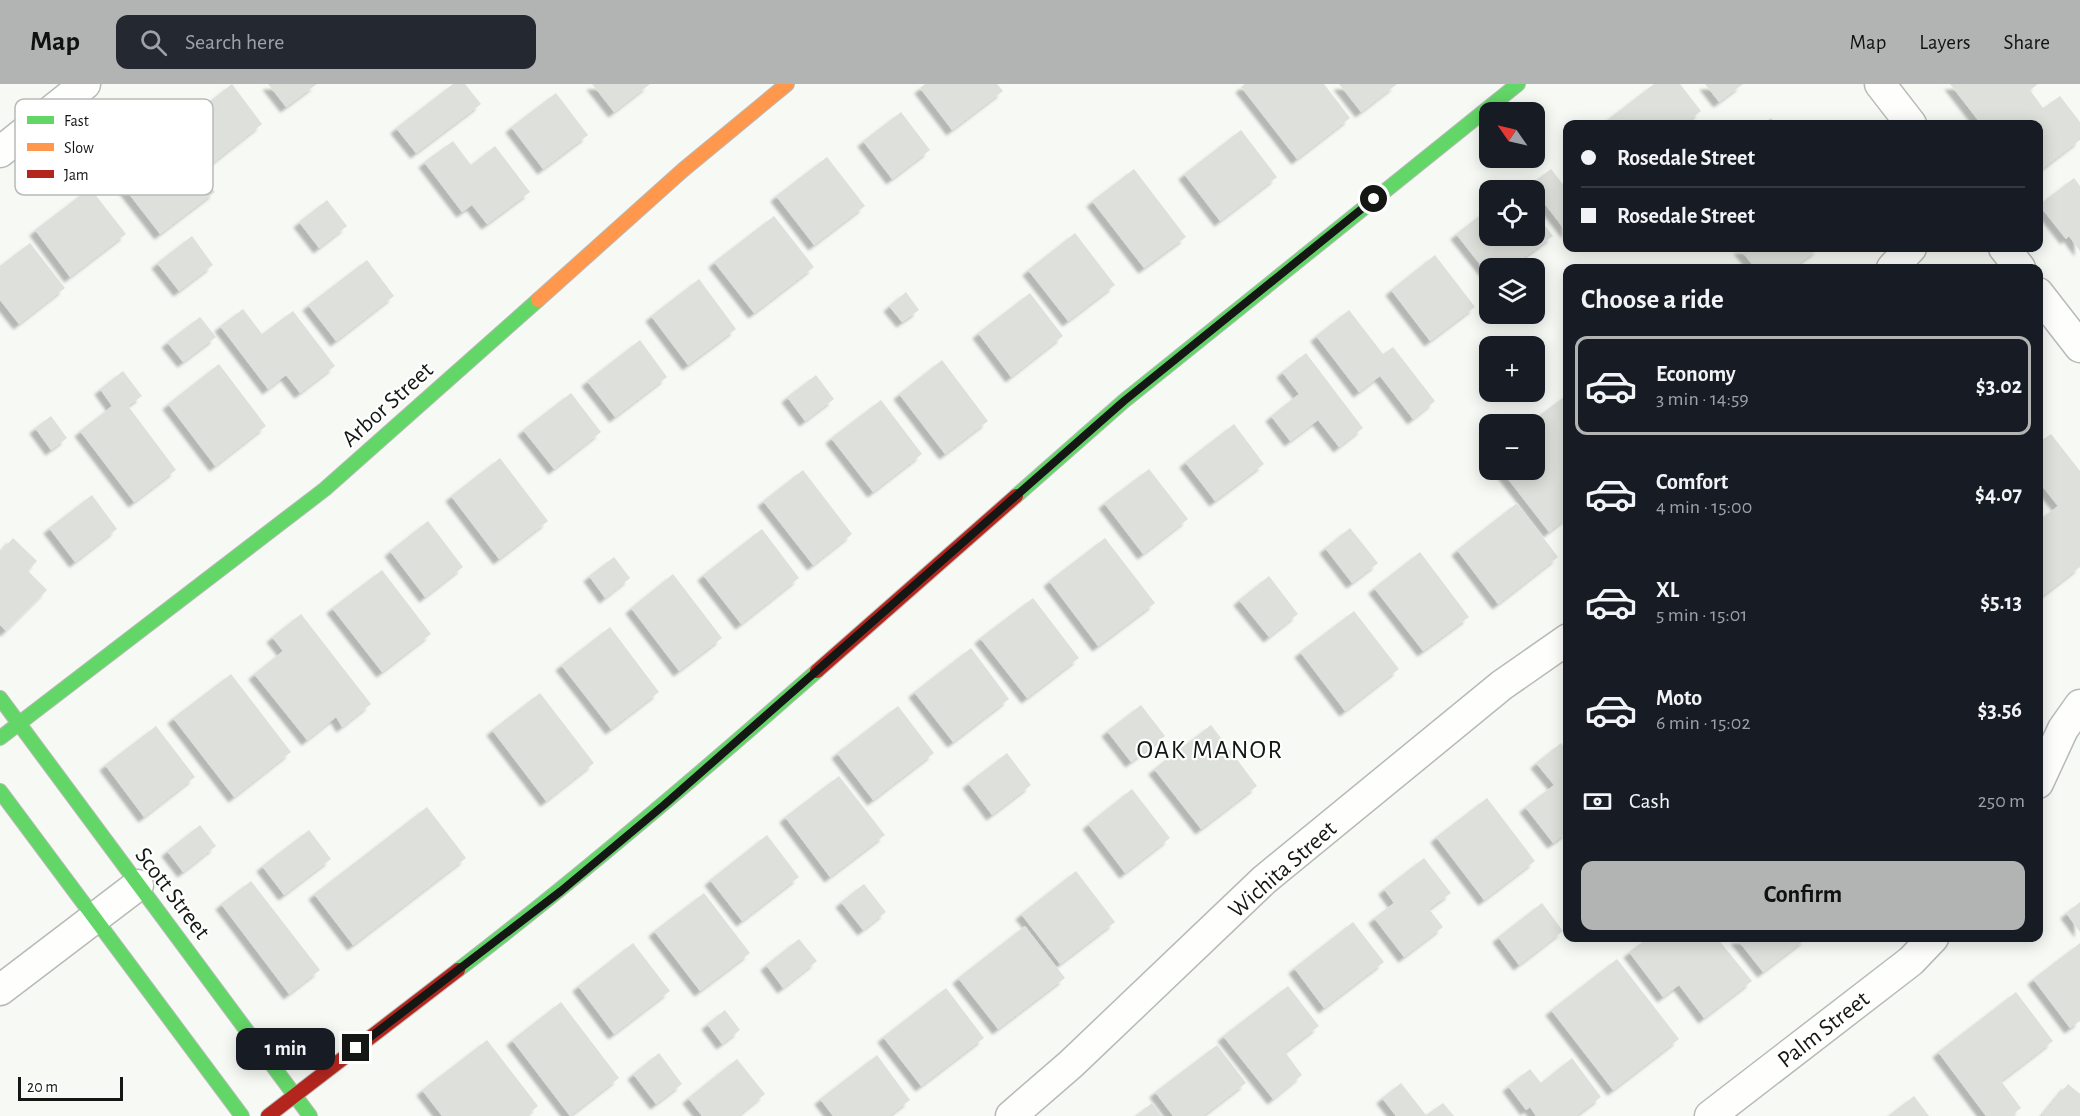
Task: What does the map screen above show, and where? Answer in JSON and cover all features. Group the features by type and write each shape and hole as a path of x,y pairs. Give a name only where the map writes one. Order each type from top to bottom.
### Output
{"street":[{"path":"66,99 85,84"},
{"name":"Arbor Street","path":"0,738 325,489 683,170 787,84"},
{"path":"267,1116 578,877 664,805 1124,401 1518,84"},
{"path":"1880,84 1908,120"},
{"path":"0,152 15,140"},
{"path":"1896,264 1907,252"},
{"path":"2007,252 2017,264"},
{"path":"2043,299 2080,347"},
{"name":"Wichita Street","path":"1011,1116 1071,1064 1264,880 1502,686 1563,643"},
{"name":"Scott Street","path":"0,698 310,1116"},
{"path":"2043,772 2063,729 2080,705"},
{"path":"0,791 242,1116"},
{"path":"0,990 138,885"},
{"name":"Palm Street","path":"1710,1116 1911,961 1929,942"}],"building":[{"path":"232,84 262,124 213,163 213,99"},
{"path":"268,84 317,84 286,107"},
{"path":"453,84 465,84 481,104 416,153 396,128"},
{"path":"592,84 650,84 614,112"},
{"path":"925,84 997,84 1003,91 952,130 920,88"},
{"path":"1245,84 1324,84 1350,118 1297,159 1241,87"},
{"path":"1339,84 1397,84 1361,112"},
{"path":"1654,84 1680,84 1701,111 1689,120 1607,120"},
{"path":"1705,84 1743,84 1719,102"},
{"path":"1950,84 2038,84 2030,90 2043,108 2060,96 2080,122 2080,140 2043,168 2043,120 1978,120"},
{"path":"556,93 588,135 543,169 511,127"},
{"path":"901,112 930,150 892,179 863,141"},
{"path":"1241,130 1277,177 1220,221 1184,174"},
{"path":"453,141 471,165 495,146 530,192 487,224 472,205 462,212 424,162"},
{"path":"827,157 865,206 814,245 776,196"},
{"path":"1134,169 1186,237 1144,268 1092,201"},
{"path":"1551,169 1563,185 1563,228 1545,204 1545,180 1537,180"},
{"path":"2074,178 2080,186 2080,251 2069,236 2066,239 2043,210 2043,202"},
{"path":"81,195 95,195 126,234 70,277 35,230"},
{"path":"130,195 211,195 160,234"},
{"path":"327,200 347,226 319,248 299,222"},
{"path":"774,216 814,267 754,313 714,262"},
{"path":"1479,216 1479,246 1540,246 1523,258 1479,258 1479,263 1456,234"},
{"path":"1545,226 1553,236 1545,242"},
{"path":"1075,233 1115,285 1068,321 1028,270"},
{"path":"192,236 213,265 179,291 157,263"},
{"path":"30,243 65,288 19,324 0,300 0,266"},
{"path":"1742,252 1815,252 1798,264 1752,264"},
{"path":"1435,255 1475,307 1430,341 1391,290"},
{"path":"367,260 394,296 336,341 308,305"},
{"path":"699,279 736,329 688,365 651,316"},
{"path":"906,292 919,310 902,322 889,306"},
{"path":"1030,293 1063,336 1011,377 978,333"},
{"path":"243,309 262,334 293,311 335,366 300,393 286,375 268,389 220,326"},
{"path":"1349,310 1383,354 1393,347 1435,401 1413,419 1380,376 1359,392 1316,336"},
{"path":"200,317 216,337 183,362 167,342"},
{"path":"640,340 667,377 615,417 587,381"},
{"path":"1306,353 1363,428 1339,447 1318,420 1290,441 1271,416 1299,394 1282,372"},
{"path":"942,360 988,421 945,454 899,394"},
{"path":"219,364 266,426 215,466 168,404"},
{"path":"123,371 142,396 128,406 176,470 134,502 80,431 112,406 100,389"},
{"path":"816,375 834,399 805,421 787,397"},
{"path":"571,393 601,432 554,469 523,430"},
{"path":"1563,398 1563,521 1549,532 1509,480 1545,480 1545,414 1541,414"},
{"path":"881,400 922,454 873,492 831,438"},
{"path":"51,416 67,438 51,450 35,428"},
{"path":"1234,424 1264,464 1215,501 1185,462"},
{"path":"2051,434 2080,471 2080,567 2043,595 2043,517 2058,506 2043,487 2043,440"},
{"path":"500,458 548,521 499,559 451,496"},
{"path":"1149,469 1188,519 1143,554 1104,503"},
{"path":"803,470 852,534 813,565 763,501"},
{"path":"92,495 117,529 75,562 49,528"},
{"path":"1517,503 1558,557 1498,604 1457,550"},
{"path":"428,521 463,567 425,597 390,551"},
{"path":"1350,528 1378,563 1352,583 1325,548"},
{"path":"762,529 799,578 741,624 703,575"},
{"path":"13,538 37,561 28,571 47,590 6,631 0,625 0,553"},
{"path":"1105,538 1155,603 1098,646 1049,581"},
{"path":"1420,552 1469,617 1423,651 1374,588"},
{"path":"614,557 630,578 605,598 589,576"},
{"path":"382,570 431,634 382,672 332,608"},
{"path":"673,574 722,638 679,671 631,608"},
{"path":"1269,576 1298,614 1269,637 1239,600"},
{"path":"1033,598 1079,658 1027,698 980,638"},
{"path":"1354,611 1399,669 1345,711 1300,652"},
{"path":"301,614 371,704 342,727 336,717 307,740 254,674 283,651 272,637"},
{"path":"610,627 659,692 611,729 561,665"},
{"path":"971,648 1009,699 953,742 914,692"},
{"path":"231,674 291,752 234,797 173,718"},
{"path":"540,693 594,763 546,801 492,730"},
{"path":"1141,705 1165,736 1131,762 1107,731"},
{"path":"898,706 934,753 873,800 837,753"},
{"path":"1211,725 1257,786 1201,829 1154,769"},
{"path":"156,726 195,777 144,817 105,765"},
{"path":"1561,743 1563,746 1563,836 1553,843 1525,807 1554,785 1536,763"},
{"path":"1007,753 1031,785 992,815 968,783"},
{"path":"839,776 885,835 830,877 785,817"},
{"path":"1132,789 1170,838 1125,873 1088,824"},
{"path":"1487,798 1535,861 1484,900 1436,837"},
{"path":"427,807 466,858 353,945 314,894"},
{"path":"200,825 216,846 183,872 167,851"},
{"path":"309,830 331,859 284,895 262,866"},
{"path":"767,835 799,877 742,921 710,880"},
{"path":"1424,858 1451,893 1429,909 1443,927 1404,957 1374,918 1394,903 1384,889"},
{"path":"1076,871 1115,922 1060,964 1021,914"},
{"path":"251,881 320,970 289,994 221,904"},
{"path":"864,884 886,912 863,930 841,902"},
{"path":"704,893 750,953 700,991 654,931"},
{"path":"2080,902 2080,932 2066,913"},
{"path":"1542,903 1563,931 1519,965 1498,937"},
{"path":"1353,922 1384,962 1324,1008 1294,968"},
{"path":"1025,926 1065,978 998,1029 958,978"},
{"path":"799,939 817,961 783,988 766,965"},
{"path":"1643,942 1720,942 1752,981 1704,1018 1679,985 1663,997 1629,952"},
{"path":"1739,942 1802,942 1763,972"},
{"path":"633,943 670,991 614,1034 578,986"},
{"path":"2080,943 2080,1021 2070,1028 2033,979"},
{"path":"1617,959 1679,1039 1613,1090 1551,1010"},
{"path":"1288,986 1319,1026 1285,1052 1302,1075 1273,1099 1223,1036"},
{"path":"946,988 984,1038 921,1086 883,1037"},
{"path":"2016,992 2053,1041 2001,1081 2021,1108 2011,1116 1986,1116 1938,1052"},
{"path":"561,1002 619,1078 570,1116 512,1040"},
{"path":"725,1010 740,1030 722,1044 707,1024"},
{"path":"487,1040 538,1106 526,1116 442,1116 422,1090"},
{"path":"1217,1045 1246,1083 1203,1116 1173,1116 1155,1092"},
{"path":"659,1053 682,1084 656,1104 633,1074"},
{"path":"877,1055 910,1100 889,1116 833,1116 820,1099"},
{"path":"1572,1058 1601,1097 1576,1116 1536,1116 1530,1107 1526,1110 1508,1086 1530,1069 1541,1083"},
{"path":"737,1059 765,1094 738,1116 702,1116 688,1098"},
{"path":"1401,1083 1426,1115 1443,1103 1454,1116 1396,1116 1382,1098"},
{"path":"2068,1084 2080,1094 2080,1116 2042,1116"},
{"path":"1914,1096 1929,1116 1888,1116"},
{"path":"1152,1103 1162,1116 1135,1116"}],"traffic: fast":[{"path":"1016,496 1124,401 1518,84"},
{"path":"0,738 325,489 538,300"},
{"path":"458,970 640,824 817,671"},
{"path":"0,698 310,1116"},
{"path":"0,791 242,1116"}],"traffic: slow":[{"path":"538,300 683,170 787,84"}],"traffic: jam":[{"path":"817,671 1016,496"},
{"path":"268,1116 458,970"}],"district":[{"name":"OAK MANOR","path":"1210,749"}],"route":[{"path":"356,1048 561,891 664,805 1124,401 1374,199"}]}
